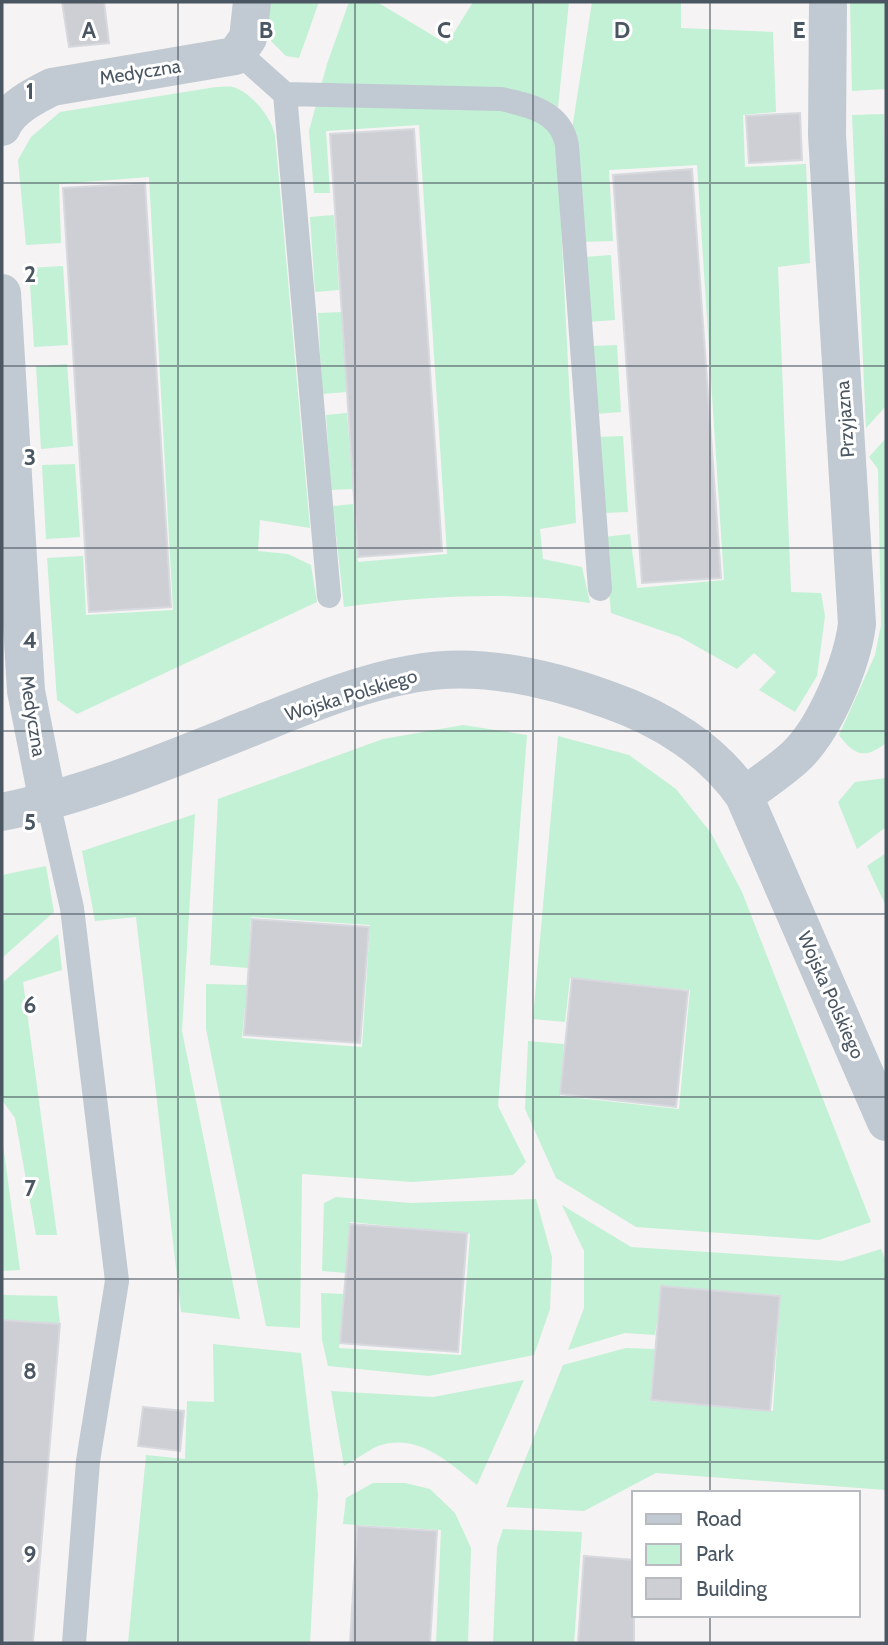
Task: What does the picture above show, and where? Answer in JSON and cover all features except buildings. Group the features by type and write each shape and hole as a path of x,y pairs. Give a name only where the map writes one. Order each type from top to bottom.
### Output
{"street":[{"path":"239,53 248,38 251,2"},
{"name":"Przyjazna","path":"744,796 797,755 817,729 851,651 857,624 827,124 828,2"},
{"name":"Medyczna","path":"3,117 52,88 227,58 239,53"},
{"name":"Medyczna","path":"2,293 26,691 48,803"},
{"name":"Wojska Polskiego","path":"2,812 48,803 203,747 318,701 412,674 460,670 497,672 559,685 638,710 700,748 733,779 744,796 886,1122"}],"lane":[{"path":"239,53 285,94 501,99 529,104 558,123 567,146 600,589"},
{"path":"285,94 329,596"},
{"path":"48,803 72,908 117,1281 88,1461 74,1643"}],"green space":[{"path":"264,2 319,2 299,58 286,56 262,32"},
{"path":"349,2 377,2 447,44 473,2 569,2 556,126 576,523 540,529 543,559 582,567 590,603 528,597 467,596 344,607 333,506 353,504 358,562 447,554 419,125 326,131 330,193 314,193 309,131 327,64"},
{"path":"592,2 681,2 681,28 773,32 776,112 743,115 745,167 806,164 810,263 778,267 791,592 821,593 825,616 817,676 795,712 759,690 776,672 754,653 737,669 680,637 611,613 604,537 630,534 637,588 724,580 697,165 609,170 613,241 580,242 572,129"},
{"path":"850,2 886,2 886,89 852,91"},
{"path":"216,87 233,87 247,94 265,113 275,135 310,528 260,520 258,551 288,554 311,565 317,602 77,714 57,700 47,558 83,556 86,615 173,610 149,177 59,184 61,243 26,245 18,160 31,137 60,112"},
{"path":"884,114 886,406 866,428 852,115"},
{"path":"334,215 339,290 315,292 310,217"},
{"path":"611,255 615,320 588,322 584,257"},
{"path":"63,266 68,345 34,347 29,268"},
{"path":"342,312 347,392 322,394 318,313"},
{"path":"617,345 621,412 595,414 592,346"},
{"path":"67,364 73,446 41,449 36,366"},
{"path":"347,413 353,489 331,490 326,415"},
{"path":"623,436 628,512 603,513 598,437"},
{"path":"886,438 886,743 871,752 860,753 839,735 875,655 881,625 878,469 869,457"},
{"path":"75,464 80,537 46,539 42,465"},
{"path":"463,725 527,735 498,1106 526,1162 513,1175 412,1182 302,1174 300,1328 266,1326 206,1029 206,984 247,985 242,1038 362,1047 370,925 251,917 248,968 210,965 218,799 383,739"},
{"path":"558,736 629,755 676,789 711,833 742,892 871,1222 819,1240 636,1227 556,1178 525,1109 528,1041 564,1044 560,1096 679,1109 690,990 570,978 565,1022 533,1019"},
{"path":"886,778 886,827 857,849 838,802 855,782"},
{"path":"195,814 182,1031 240,1319 181,1312 136,917 95,921 82,851"},
{"path":"886,853 886,906 867,866"},
{"path":"46,866 54,912 2,958 2,875"},
{"path":"58,934 62,970 23,982 57,1235 36,1235 15,1118 2,1100 2,983"},
{"path":"2,1137 20,1270 2,1271"},
{"path":"336,1197 411,1203 536,1199 552,1257 550,1309 534,1355 429,1376 328,1366 322,1340 321,1293 344,1294 339,1348 461,1355 470,1234 350,1222 346,1273 322,1271 324,1203"},
{"path":"562,1205 631,1247 842,1261 881,1249 886,1261 886,1490 656,1473 584,1511 506,1507 563,1365 626,1348 655,1349 650,1401 773,1411 780,1295 662,1287 655,1335 625,1333 568,1350 584,1308 584,1251"},
{"path":"2,1295 57,1296 60,1324 2,1320"},
{"path":"213,1344 301,1353 318,1494 310,1643 128,1643 146,1455 185,1459 187,1401 214,1402"},
{"path":"524,1380 477,1485 444,1459 419,1446 406,1443 378,1446 344,1466 331,1391 433,1397"},
{"path":"373,1483 405,1483 430,1489 455,1513 471,1548 468,1643 436,1643 441,1530 343,1524 346,1498"},
{"path":"503,1529 582,1532 574,1643 493,1643 497,1547"}]}
